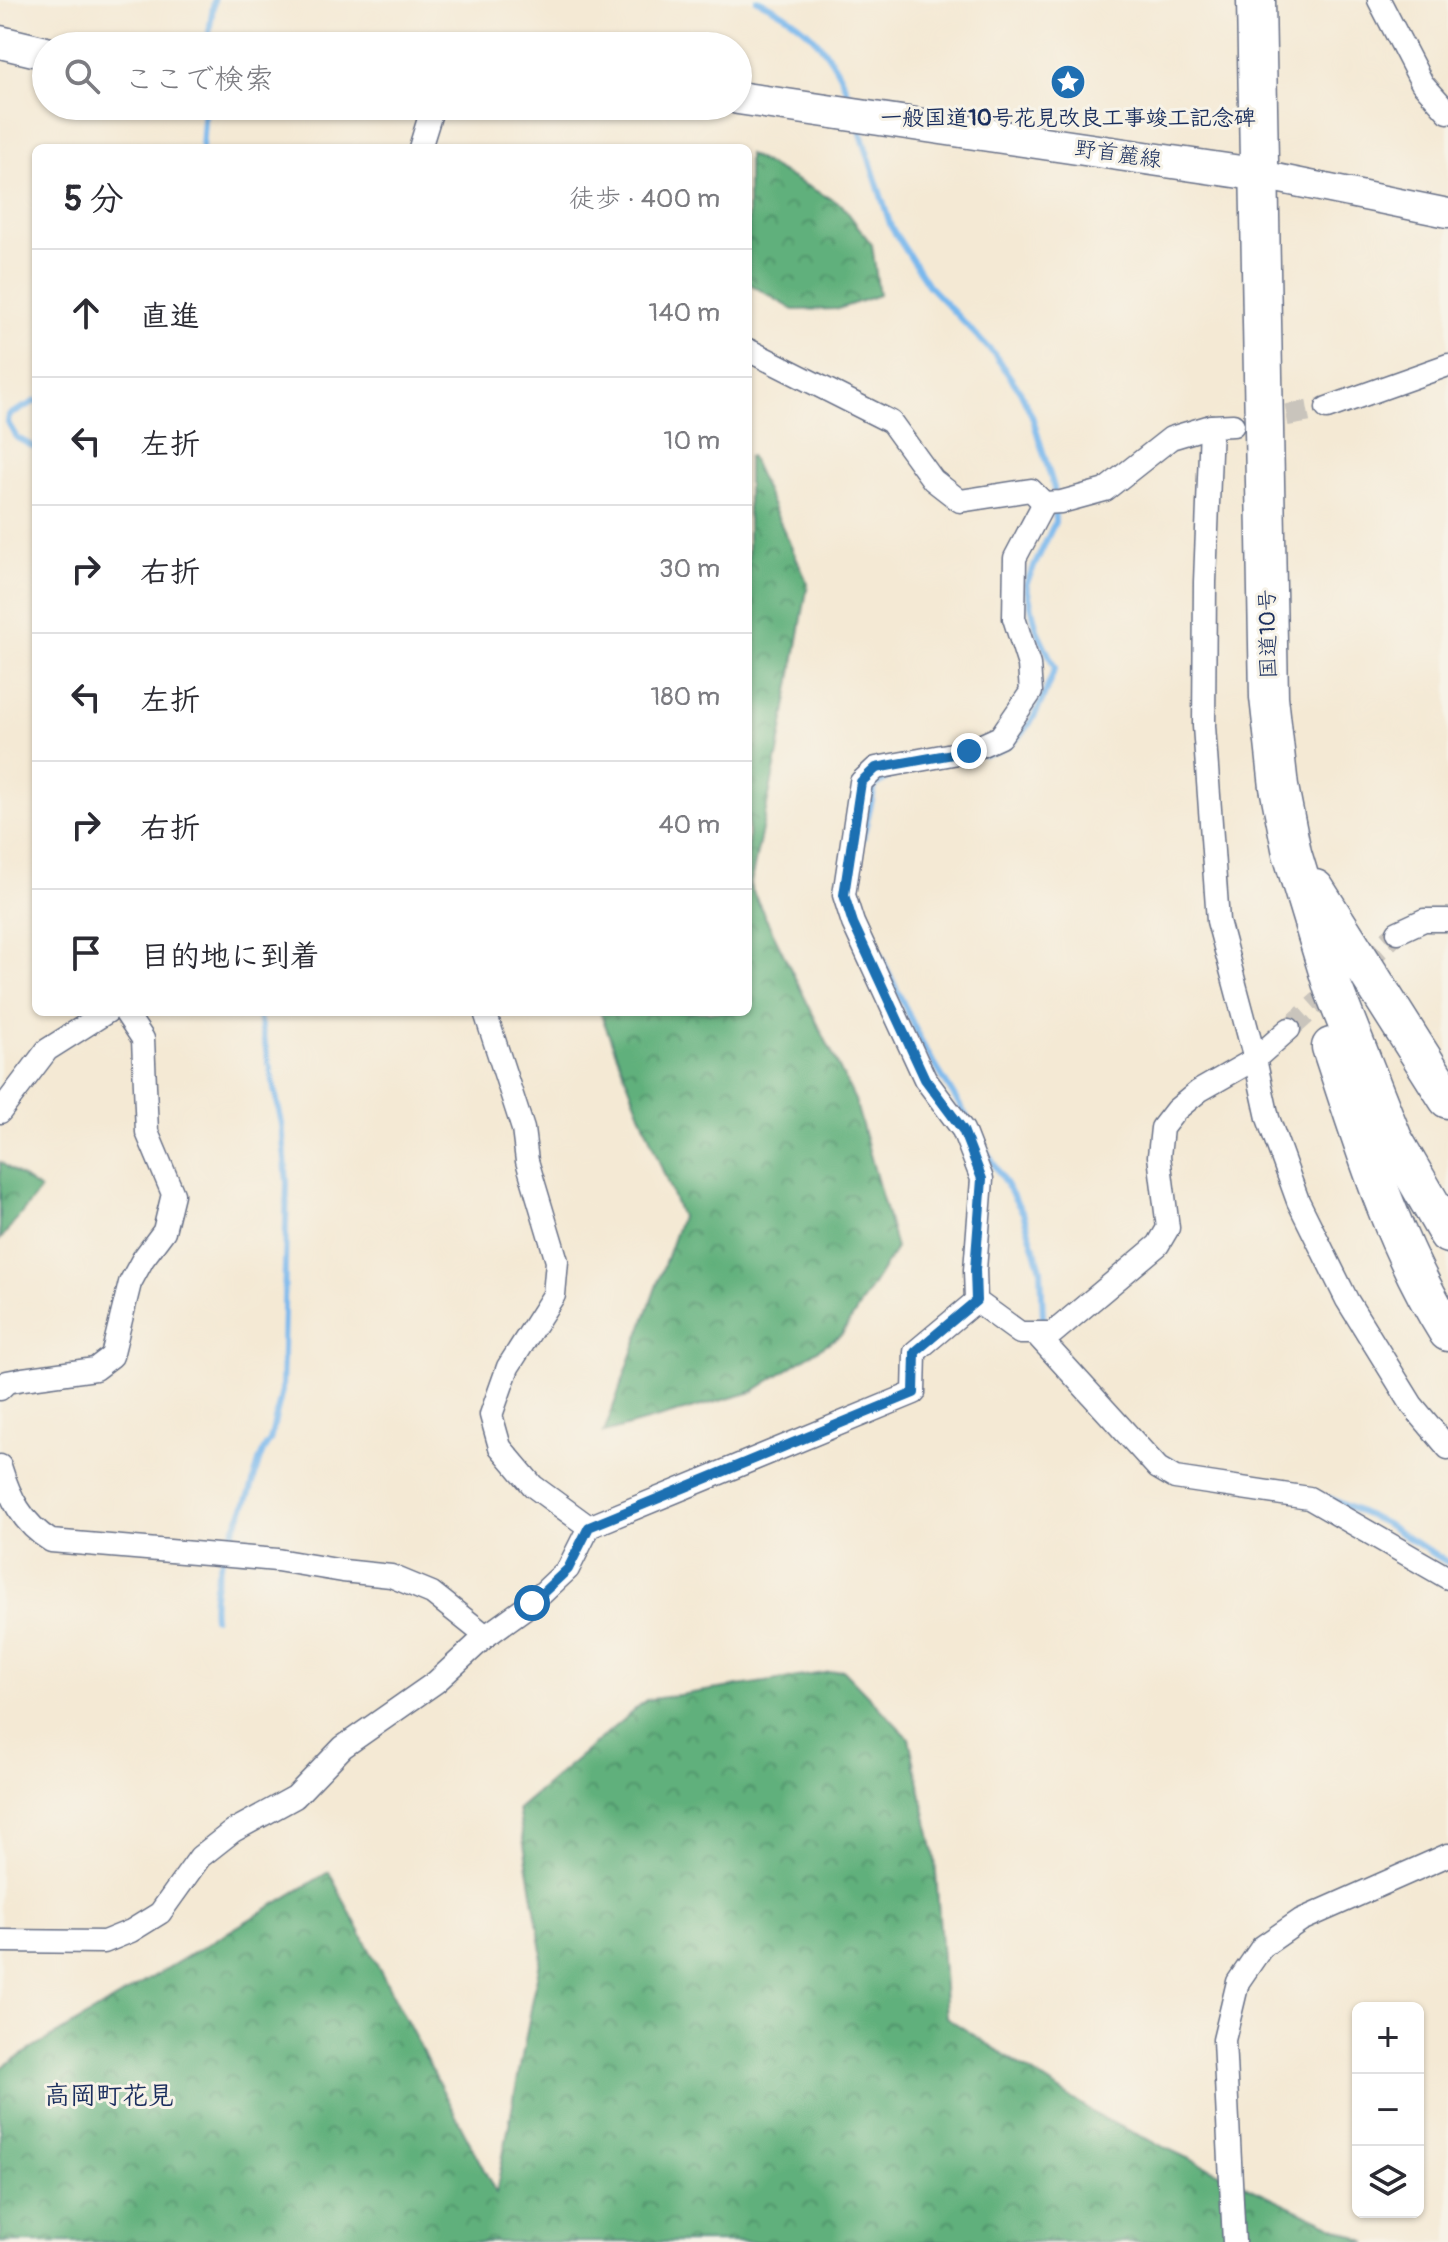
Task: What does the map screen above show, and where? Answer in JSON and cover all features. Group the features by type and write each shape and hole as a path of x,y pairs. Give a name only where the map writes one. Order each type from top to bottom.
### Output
{"highway":[{"name":"国道10号","path":"1256,0 1269,697 1279,787 1292,853 1333,988 1393,1139 1448,1234"},
{"path":"1292,853 1448,1099"},
{"path":"1309,912 1315,1002 1376,1183 1425,1296 1448,1332"}],"main road":[{"path":"0,42 32,50"},
{"name":"野首麓線","path":"752,100 1261,175"}],"street":[{"path":"1379,0 1422,83 1448,112"},
{"path":"421,144 429,120"},
{"path":"1261,175 1448,213"},
{"path":"752,352 891,422 933,480 960,501 1031,490 1044,503 1061,502 1105,490 1171,438 1222,426 1205,582 1205,741 1218,921 1268,1118 1298,1201 1347,1300 1412,1405 1448,1448"},
{"path":"1327,408 1448,365"},
{"path":"976,1301 975,1270 982,1179 963,1130 925,1079 853,923 844,895 861,782 876,768 969,751 1000,737 1031,692 1029,665 1014,618 1015,558 1044,503"},
{"path":"1398,932 1424,920 1448,920"},
{"path":"0,1112 47,1050 101,1016"},
{"path":"0,1389 7,1382 95,1369 112,1356 130,1283 164,1231 173,1194 147,1132 143,1039 128,1016"},
{"path":"486,1016 523,1129 527,1161 557,1261 554,1295 508,1367 491,1415 500,1447 533,1486 589,1527"},
{"path":"976,1301 1020,1333 1053,1333 1158,1245 1168,1228 1159,1156 1162,1128 1176,1110 1199,1091 1255,1059 1289,1029"},
{"path":"0,1941 104,1942 160,1913 200,1857 233,1831 295,1797 343,1747 436,1682 486,1636 532,1603 568,1569 589,1527 914,1393 915,1352 976,1301"},
{"path":"1036,1334 1158,1468 1175,1478 1309,1498 1448,1578"},
{"path":"0,1466 8,1492 32,1529 51,1541 277,1560 391,1576 432,1593 486,1636"},
{"path":"1234,2242 1224,2040 1238,1982 1262,1947 1301,1920 1448,1855"}],"green space":[{"path":"752,156 842,205 872,245 879,295 838,309 794,310 752,285"},
{"path":"752,460 808,584 752,876"},
{"path":"752,890 855,1100 896,1248 842,1334 752,1392 604,1433 681,1217 602,1016 752,1016"},
{"path":"0,1162 40,1190 0,1240"},
{"path":"843,1670 909,1738 935,1858 946,2017 1100,2117 1367,2242 0,2242 0,2068 329,1872 496,2193 542,1951 518,1809 646,1700"}],"waterway":[{"path":"209,32 214,0"},
{"path":"757,0 791,18 817,41 837,70 852,105"},
{"path":"202,144 204,120"},
{"path":"859,127 891,227 928,285 994,354 1020,391 1032,416 1054,488 1055,522 1026,584 1037,630 1055,668 1038,710 1022,734 1012,743 984,755"},
{"path":"32,403 9,415 8,423 17,438 32,446"},
{"path":"863,838 875,786 891,775"},
{"path":"855,883 857,906 924,1047 967,1117"},
{"path":"214,1618 213,1601 219,1569 250,1493 260,1459 270,1441 282,1391 287,1182 282,1124 259,1016"},
{"path":"972,1127 1023,1213 1041,1269 1043,1318 1047,1326"},
{"path":"1154,1449 1168,1460 1196,1472"},
{"path":"1329,1498 1386,1524 1448,1563"}],"tunnel":[{"path":"1254,421 1327,408"},
{"path":"1289,1029 1398,932"}],"place":[{"name":"一般国道10号花見改良工事竣工記念碑","path":"1068,82"}],"district":[{"name":"高岡町花見","path":"109,2096"}],"route":[{"path":"532,1603 568,1569 589,1527 914,1393 915,1352 976,1301 975,1270 982,1179 963,1130 925,1079 853,923 844,895 861,782 876,768 969,751"}]}
